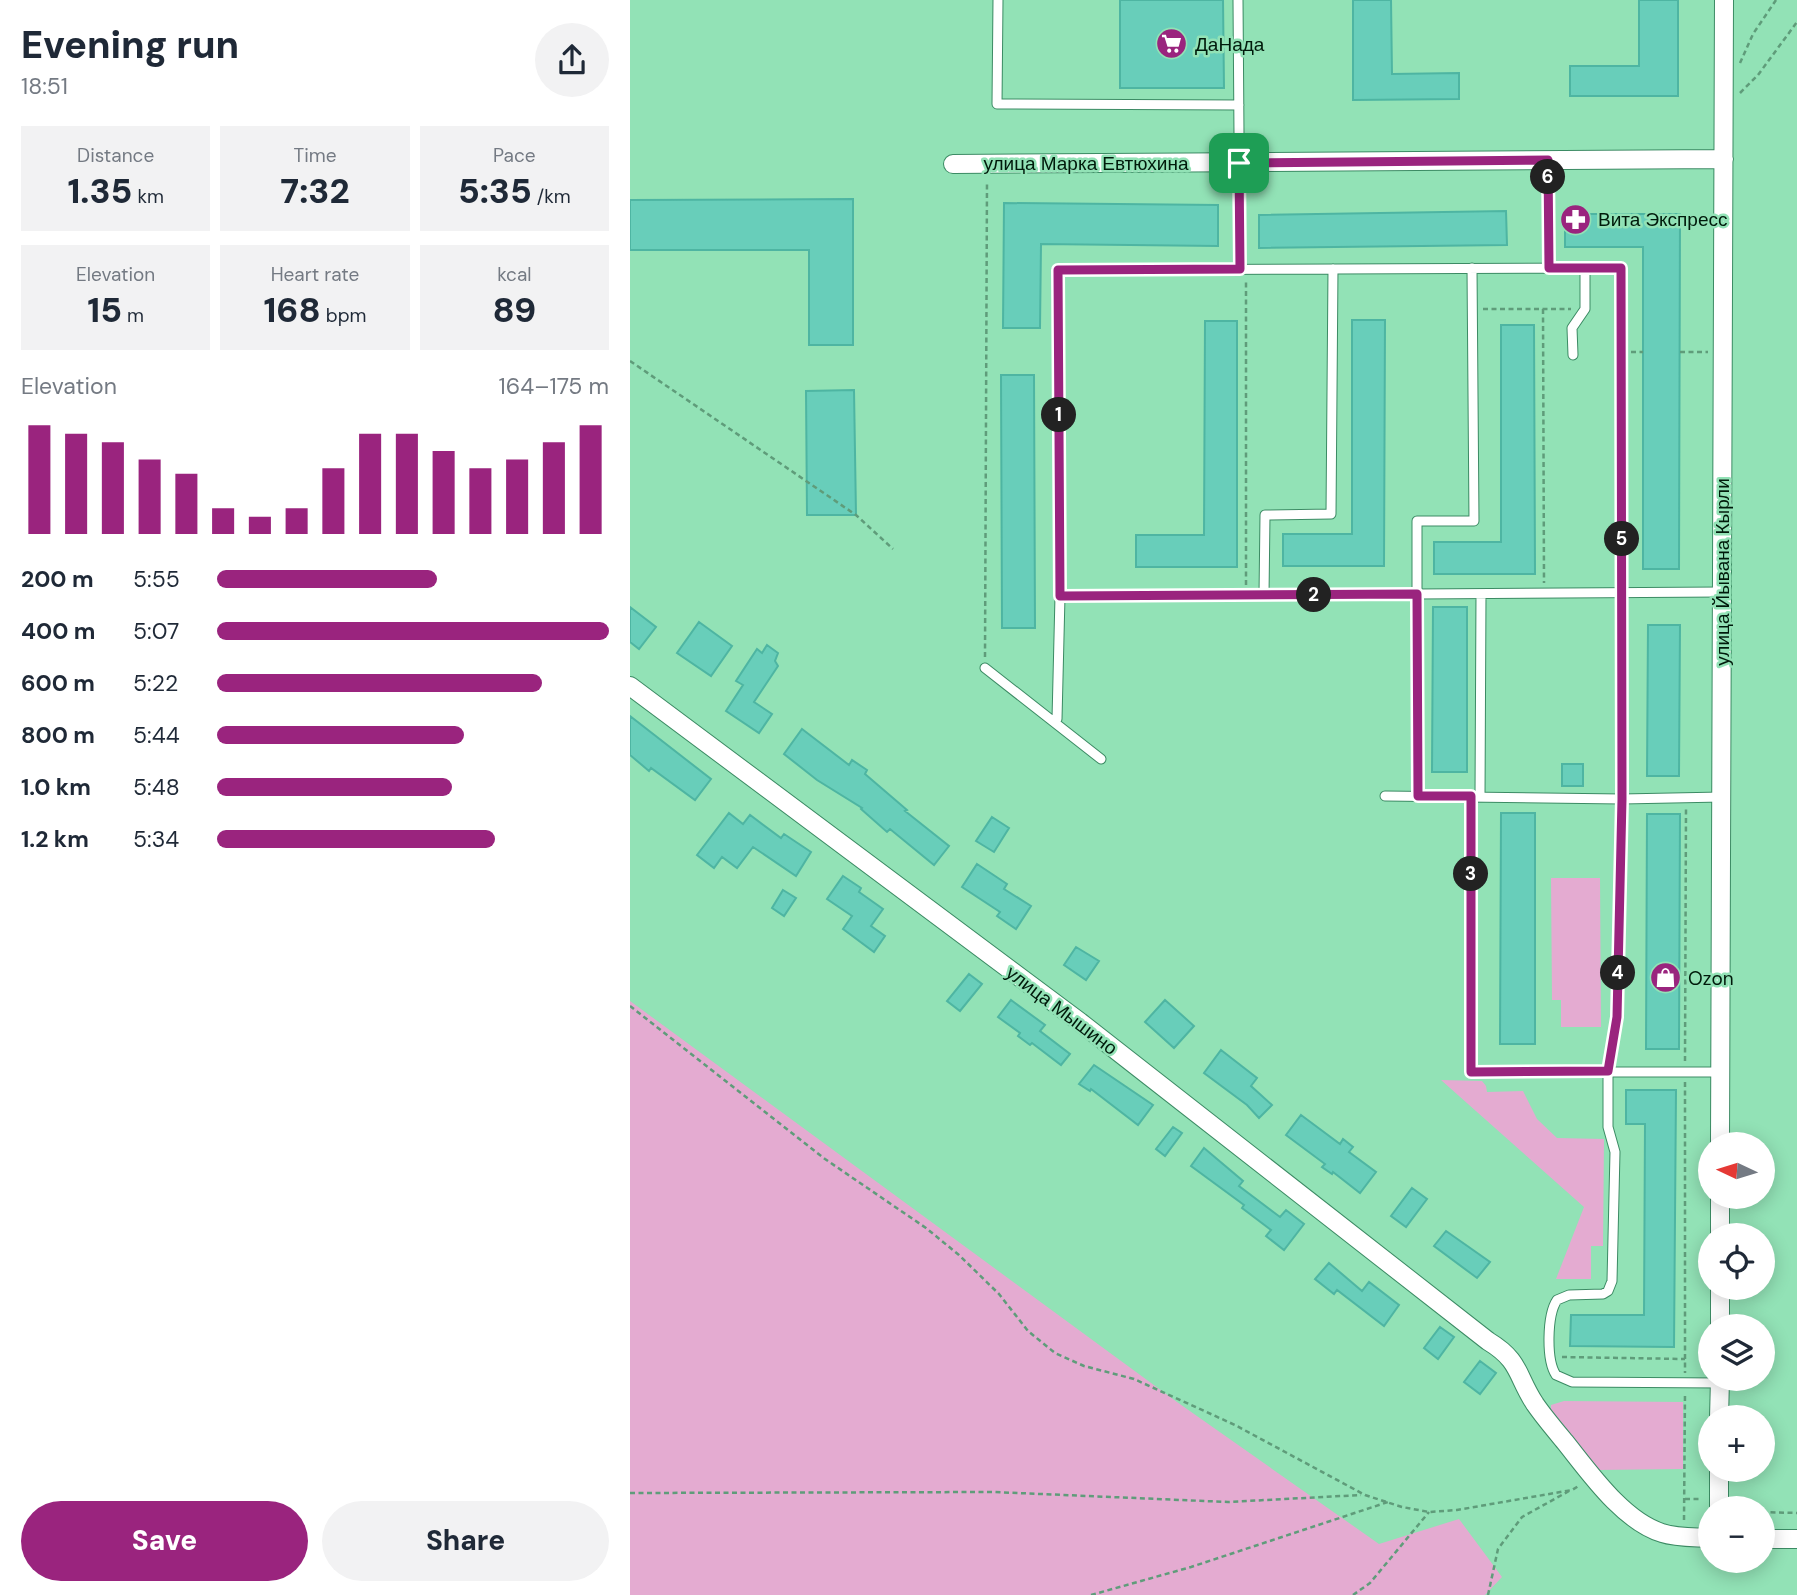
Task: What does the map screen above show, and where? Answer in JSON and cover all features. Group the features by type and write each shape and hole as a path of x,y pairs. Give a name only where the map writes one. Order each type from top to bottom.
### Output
{"street":[{"name":"улица Йывана Кырли","path":"1720,1132 1724,0"},
{"name":"улица Марка Евтюхина","path":"953,164 1724,159"},
{"name":"улица Мышино","path":"630,686 1080,1022 1509,1355 1535,1404 1594,1478 1636,1519 1660,1533 1698,1538"},
{"path":"1775,1539 1797,1539"}],"lane":[{"path":"998,0 997,104 1239,106"},
{"path":"1238,0 1243,269"},
{"path":"1548,160 1549,268"},
{"path":"1417,594 1417,522 1474,521 1472,268"},
{"path":"1573,355 1572,328 1585,309 1585,268"},
{"path":"1057,719 1060,596 1058,270 1621,268 1622,799 1617,1017 1608,1071 1608,1127 1615,1152 1612,1281 1608,1291 1603,1294 1569,1295 1558,1300 1551,1313 1550,1357 1553,1370 1567,1381 1698,1382"},
{"path":"1264,595 1265,515 1331,514 1333,269"},
{"path":"1060,596 1722,592"},
{"path":"1481,594 1471,1072 1721,1072"},
{"path":"985,668 1101,759"},
{"path":"1385,796 1622,799 1722,797"}],"path":[{"path":"1737,68 1753,34 1776,0"},
{"path":"1738,95 1758,75 1797,22"},
{"path":"985,668 987,164"},
{"path":"1243,269 1246,595"},
{"path":"1473,309 1585,309"},
{"path":"1543,309 1544,593"},
{"path":"1680,352 1723,352"},
{"path":"630,361 856,515 893,549"},
{"path":"1417,594 1418,796"},
{"path":"1684,1537 1686,798"},
{"path":"630,1006 825,1159 926,1228 999,1294 1028,1331 1055,1353 1084,1366 1134,1379 1235,1425 1365,1494 1388,1503 1429,1512 1457,1510 1572,1490"},
{"path":"1550,1357 1685,1359"},
{"path":"1488,1595 1498,1549 1522,1517 1594,1478"},
{"path":"630,1493 994,1492 1228,1503 1365,1494"},
{"path":"1091,1595 1191,1567 1388,1503"},
{"path":"1353,1595 1370,1584 1429,1512"},
{"path":"1775,1512 1797,1513"}],"shaded area":[{"path":"1551,878 1600,878 1601,1027 1561,1027 1561,1000 1552,1000"},
{"path":"630,1001 1177,1402 1379,1544 1459,1519 1502,1577 1485,1595 630,1595"},
{"path":"1441,1080 1482,1081 1487,1092 1523,1091 1537,1119 1557,1138 1604,1139 1603,1246 1591,1246 1591,1279 1556,1279 1584,1207"},
{"path":"1564,1401 1683,1402 1683,1469 1596,1470 1551,1413 1551,1405"}],"building":[{"name":"ДаНада","path":"1120,0 1223,0 1224,88 1120,88"},
{"path":"1353,0 1391,0 1392,74 1459,73 1459,99 1353,100"},
{"path":"1639,0 1678,0 1678,96 1570,96 1570,66 1639,66"},
{"path":"853,199 853,345 809,345 809,250 630,250 630,200"},
{"path":"1004,203 1218,205 1218,246 1041,244 1040,328 1003,328"},
{"path":"1506,211 1507,245 1259,248 1259,215"},
{"path":"1565,214 1680,214 1679,569 1643,569 1643,247 1565,247"},
{"path":"1352,320 1385,320 1384,566 1283,566 1283,534 1352,534"},
{"path":"1205,321 1237,321 1237,567 1136,567 1136,535 1204,535"},
{"path":"1501,325 1534,325 1535,574 1434,574 1434,542 1501,542"},
{"path":"1001,375 1034,375 1035,628 1002,628"},
{"path":"854,390 856,515 807,515 806,391"},
{"path":"630,607 656,627 639,649 630,642"},
{"path":"1433,607 1467,607 1467,772 1432,772"},
{"path":"699,622 732,646 711,676 677,653"},
{"path":"1648,625 1680,625 1679,776 1647,776"},
{"path":"767,645 778,653 775,661 778,666 754,702 772,714 759,733 726,711 743,685 736,681 757,649 762,653"},
{"path":"630,716 711,779 695,800 651,768 649,771 630,755"},
{"path":"802,729 849,765 852,760 867,770 865,774 949,846 934,865 890,829 887,832 862,808 817,780 784,754"},
{"path":"1562,764 1583,764 1583,786 1562,786"},
{"path":"729,813 743,824 750,815 781,838 784,834 811,852 796,876 753,847 737,868 722,857 714,868 697,855"},
{"path":"1501,813 1535,813 1535,1044 1500,1044"},
{"path":"1647,814 1680,814 1679,1049 1646,1049"},
{"path":"992,817 1009,828 994,852 976,841"},
{"path":"977,864 1007,884 1004,889 1031,906 1016,929 997,916 1000,912 962,887"},
{"path":"843,876 861,888 859,892 883,909 871,926 885,936 874,952 843,929 852,916 827,899"},
{"path":"783,890 796,898 784,916 772,908"},
{"path":"1076,947 1099,961 1086,980 1064,965"},
{"path":"969,974 982,984 960,1011 947,1001"},
{"path":"1011,1000 1045,1025 1040,1031 1070,1054 1061,1065 1018,1036 1020,1033 998,1017"},
{"path":"1165,1000 1194,1026 1174,1048 1145,1022"},
{"path":"1221,1050 1257,1078 1251,1086 1272,1105 1259,1118 1247,1105 1204,1073"},
{"path":"1094,1065 1153,1105 1138,1125 1091,1089 1090,1091 1079,1084"},
{"path":"1626,1090 1676,1090 1674,1347 1570,1346 1571,1315 1644,1315 1645,1124 1626,1124"},
{"path":"1301,1115 1340,1144 1343,1139 1353,1147 1349,1152 1376,1172 1360,1193 1322,1167 1325,1164 1286,1135"},
{"path":"1173,1127 1182,1133 1165,1156 1156,1149"},
{"path":"1204,1148 1243,1181 1239,1186 1280,1217 1286,1210 1304,1224 1284,1250 1266,1236 1271,1230 1242,1208 1244,1205 1191,1166"},
{"path":"1412,1188 1427,1199 1406,1227 1391,1216"},
{"path":"1446,1231 1490,1262 1477,1278 1434,1246"},
{"path":"1329,1263 1362,1291 1369,1282 1399,1305 1384,1326 1337,1290 1334,1294 1315,1279"},
{"path":"1440,1327 1454,1337 1438,1359 1424,1348"},
{"path":"1480,1361 1496,1373 1480,1394 1464,1382"}],"place":[{"name":"ДаНада","path":"1172,44"},
{"name":"Вита Экспресс","path":"1575,219"},
{"name":"Ozon","path":"1665,978"}],"route":[{"path":"1548,160 1549,268 1621,268 1622,799 1617,1017 1608,1071 1471,1072 1471,796 1418,796 1417,594 1060,596 1058,270 1240,269 1239,163 1548,160"}]}
